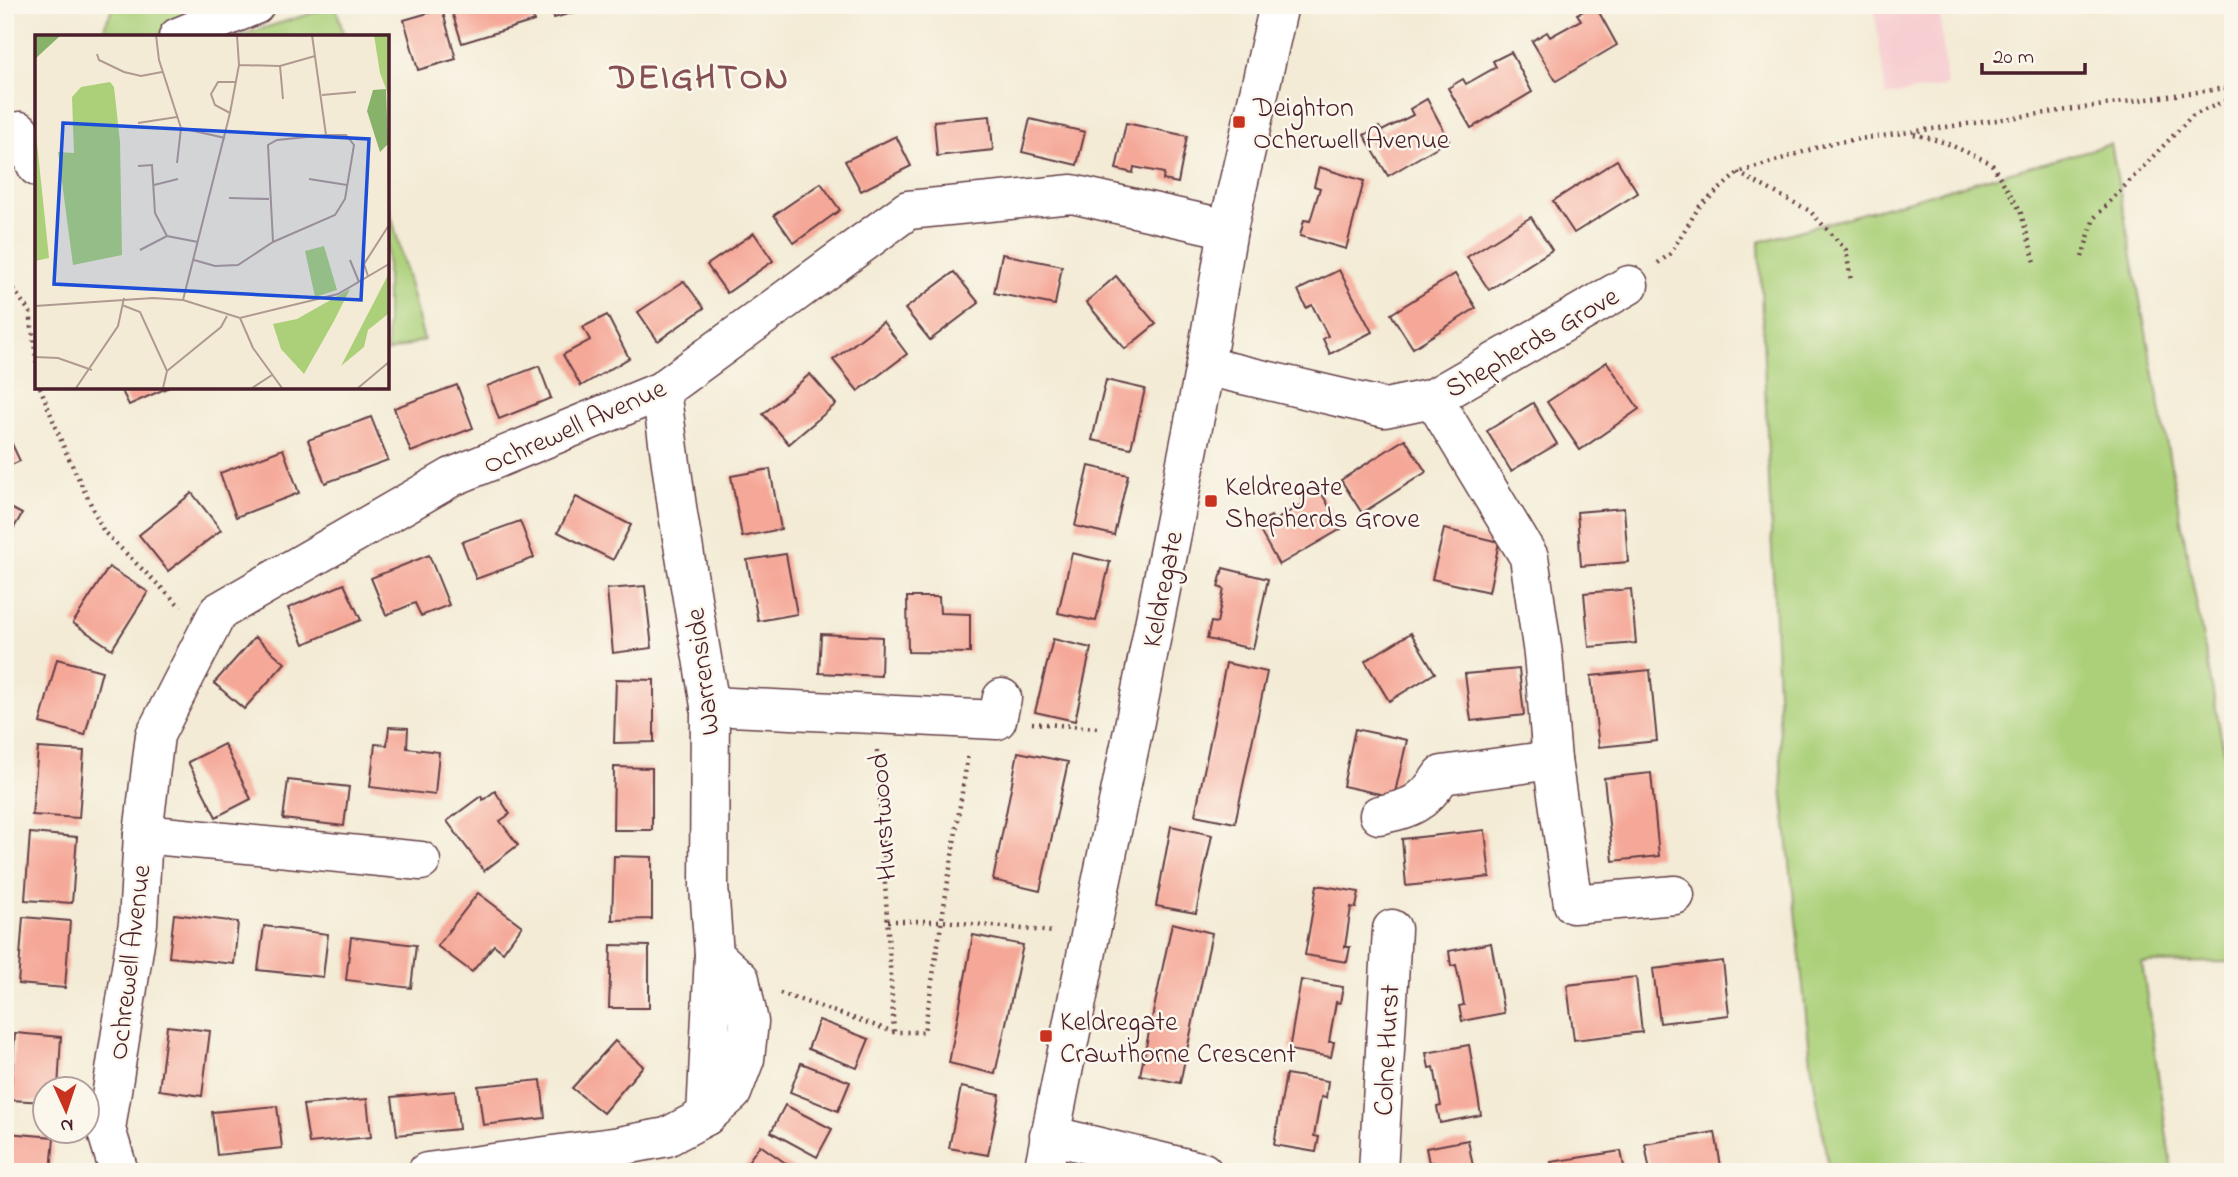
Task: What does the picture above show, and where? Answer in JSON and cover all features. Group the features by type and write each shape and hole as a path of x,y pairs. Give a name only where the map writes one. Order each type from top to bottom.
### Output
{"street":[{"path":"183,35 255,5"},
{"name":"Keldregate","path":"1043,1172 1205,366 1228,229 1279,5"},
{"path":"21,131 35,162"},
{"name":"Ochrewell Avenue","path":"119,1172 106,1129 138,923 143,834 155,735 218,612 452,477 661,391 908,210 1072,194 1228,229"},
{"name":"Shepherds Grove","path":"1205,366 1385,408 1433,398 1629,285"},
{"name":"Warrenside","path":"427,1172 620,1146 667,1137 706,1116 727,967 709,886 710,706 678,514 661,391"},
{"name":"Shepherds Grove","path":"1433,398 1529,557 1543,654 1552,760 1573,904 1675,895"},
{"name":"Hurstwood","path":"710,706 874,713 991,712"},
{"path":"1379,815 1407,809 1430,794 1443,775 1552,760"},
{"name":"Ochrewell Avenue","path":"143,834 421,861"},
{"name":"Colne Hurst","path":"1378,1172 1392,929"},
{"path":"1049,1135 1203,1172"}],"path":[{"path":"1629,285 1670,254 1699,207 1738,173 1832,143 2233,88"},
{"path":"2082,257 2094,218 2192,117 2233,97"},
{"path":"1910,132 1946,143 1991,163 2020,210 2035,262"},
{"path":"1738,173 1810,211 1846,250 1851,281"},
{"path":"5,278 30,312 35,350"},
{"path":"40,388 64,448 104,533 207,632"},
{"path":"727,967 894,1032 924,1032 942,921 991,712 1133,731"},
{"name":"Hurstwood","path":"874,713 894,1032"},
{"name":"Hurstwood","path":"888,921 942,921 1090,936"}],"shaded area":[{"path":"1874,5 1939,5 1947,86 1886,96"}],"green space":[{"path":"114,5 215,5 159,35 101,35"},
{"path":"336,6 343,35 241,35"},
{"path":"2111,144 2233,800 2233,962 2142,963 2172,1172 1829,1172 1811,1062 1782,787 1759,242"},
{"path":"388,203 424,340 388,352"}],"building":[{"path":"529,5 534,21 462,43 450,6"},
{"path":"551,5 597,5 597,6 554,18"},
{"path":"1595,5 1617,45 1556,81 1532,41 1547,32 1550,37 1581,20 1577,14"},
{"path":"442,9 456,59 418,70 404,20"},
{"path":"1511,52 1532,92 1471,128 1448,88 1463,79 1466,84 1496,67 1493,61"},
{"path":"1427,99 1449,140 1388,176 1364,135 1379,127 1382,131 1413,115 1410,109"},
{"path":"990,116 993,150 937,156 934,121"},
{"path":"1030,119 1085,132 1077,165 1022,152"},
{"path":"1126,123 1187,136 1178,183 1163,180 1164,173 1134,167 1133,173 1116,169"},
{"path":"896,136 911,166 861,191 845,161"},
{"path":"1617,160 1638,193 1574,233 1553,201"},
{"path":"1319,167 1364,181 1346,249 1300,236 1304,220 1310,221 1320,188 1314,186"},
{"path":"821,183 840,210 794,243 774,215"},
{"path":"1531,217 1552,250 1489,290 1467,257"},
{"path":"754,233 773,261 727,293 707,265"},
{"path":"1002,254 1062,266 1055,305 994,293"},
{"path":"1339,270 1372,332 1330,354 1323,339 1328,336 1312,305 1306,308 1298,290"},
{"path":"954,272 979,303 930,340 905,309"},
{"path":"1455,274 1476,308 1413,348 1391,314"},
{"path":"1116,276 1156,324 1125,349 1086,302"},
{"path":"684,281 704,308 658,341 638,312"},
{"path":"607,315 629,358 581,386 563,355 590,340 583,327"},
{"path":"883,322 907,354 858,391 833,360"},
{"path":"1607,362 1639,409 1580,450 1547,402"},
{"path":"539,366 551,398 499,419 487,386"},
{"path":"810,374 836,404 789,444 763,414"},
{"path":"1106,380 1145,389 1131,448 1092,440"},
{"path":"457,385 473,428 411,452 394,408"},
{"path":"120,388 167,388 129,405"},
{"path":"1533,403 1557,444 1511,471 1487,431"},
{"path":"371,417 388,460 325,483 308,440"},
{"path":"5,429 20,461 5,468"},
{"path":"1405,439 1426,472 1362,513 1341,480"},
{"path":"283,449 299,493 236,517 220,473"},
{"path":"1089,466 1128,475 1114,535 1075,526"},
{"path":"770,469 781,529 742,537 731,476"},
{"path":"1319,488 1341,529 1279,565 1256,524 1271,516 1274,521 1304,503 1301,497"},
{"path":"192,493 221,530 168,571 139,535"},
{"path":"576,497 631,525 613,560 558,532"},
{"path":"5,505 22,514 5,543"},
{"path":"1624,508 1628,562 1581,566 1577,512"},
{"path":"520,521 534,558 476,579 462,542"},
{"path":"1444,529 1499,542 1489,592 1432,579"},
{"path":"1072,553 1110,562 1096,621 1058,613"},
{"path":"786,554 797,614 758,621 747,560"},
{"path":"429,555 449,605 421,616 415,603 386,615 371,578"},
{"path":"109,567 148,592 112,649 73,623"},
{"path":"1223,568 1268,579 1253,649 1207,639 1211,622 1217,623 1224,589 1218,587"},
{"path":"344,584 361,620 304,644 288,608"},
{"path":"645,586 652,648 613,653 607,589"},
{"path":"1631,589 1636,643 1589,647 1584,593"},
{"path":"907,597 939,597 940,613 970,614 970,653 908,652"},
{"path":"1411,633 1435,673 1389,701 1365,661"},
{"path":"821,634 882,637 881,676 819,673"},
{"path":"255,637 285,663 244,709 214,683"},
{"path":"1053,639 1091,648 1075,721 1035,712"},
{"path":"57,659 102,671 85,735 40,723"},
{"path":"1226,663 1267,672 1235,823 1195,815"},
{"path":"1519,669 1524,715 1471,721 1465,674"},
{"path":"1650,670 1657,741 1599,747 1591,676"},
{"path":"616,679 654,680 654,742 614,743"},
{"path":"389,727 408,728 407,748 439,752 435,795 370,787 375,744 387,745"},
{"path":"1355,729 1407,740 1394,797 1343,786"},
{"path":"224,744 251,799 216,817 188,762"},
{"path":"38,748 84,751 79,818 32,815"},
{"path":"1018,752 1068,762 1040,891 993,880"},
{"path":"614,767 652,768 652,830 613,830"},
{"path":"1651,773 1659,856 1613,861 1604,778"},
{"path":"288,780 349,787 344,826 283,819"},
{"path":"495,791 510,814 500,821 518,845 484,871 447,821 481,796 483,800"},
{"path":"1171,826 1212,835 1196,913 1156,906"},
{"path":"1485,830 1490,877 1406,886 1402,839"},
{"path":"30,833 77,837 72,903 25,900"},
{"path":"614,856 652,857 652,919 612,920"},
{"path":"1317,885 1359,892 1356,908 1351,907 1345,947 1350,947 1347,962 1305,955"},
{"path":"478,893 522,926 503,952 494,945 472,972 437,946"},
{"path":"174,914 238,922 234,964 169,957"},
{"path":"23,917 70,921 65,988 18,984"},
{"path":"1172,923 1212,933 1180,1083 1140,1075"},
{"path":"264,926 328,934 323,977 258,970"},
{"path":"973,935 1023,945 995,1074 949,1063"},
{"path":"351,937 416,945 411,988 346,980"},
{"path":"1491,943 1504,1013 1462,1021 1459,1006 1464,1005 1456,965 1451,966 1449,951"},
{"path":"611,945 649,946 649,1008 609,1008"},
{"path":"1723,961 1729,1015 1660,1023 1653,969"},
{"path":"1636,977 1642,1032 1574,1040 1567,985"},
{"path":"1301,980 1343,987 1340,1003 1336,1002 1329,1042 1334,1042 1331,1057 1289,1050"},
{"path":"819,1020 869,1039 857,1068 808,1049"},
{"path":"167,1026 210,1031 202,1096 159,1090"},
{"path":"15,1033 61,1037 59,1076 32,1076 32,1101 10,1100"},
{"path":"615,1041 643,1066 603,1113 572,1088"},
{"path":"1469,1045 1481,1115 1440,1123 1437,1107 1441,1106 1434,1067 1429,1068 1426,1053"},
{"path":"801,1063 850,1082 838,1111 790,1092"},
{"path":"1286,1074 1328,1081 1326,1098 1321,1097 1314,1136 1319,1137 1316,1152 1274,1145"},
{"path":"541,1080 545,1118 483,1125 478,1086"},
{"path":"961,1087 1000,1095 988,1155 949,1148"},
{"path":"455,1091 459,1129 397,1135 392,1097"},
{"path":"367,1099 371,1137 309,1143 303,1105"},
{"path":"785,1105 832,1129 817,1157 771,1132"},
{"path":"277,1106 282,1148 217,1155 212,1112"},
{"path":"1715,1132 1722,1172 1650,1172 1645,1144"},
{"path":"7,1133 32,1135 32,1146 53,1146 51,1172 5,1172"},
{"path":"1468,1140 1474,1172 1435,1172 1433,1162 1429,1163 1426,1148"},
{"path":"760,1145 798,1172 742,1170"},
{"path":"1621,1151 1625,1172 1553,1172 1551,1162"}],"place":[{"name":"Deighton Ocherwell Avenue","path":"1239,122"},
{"name":"Keldregate Shepherds Grove","path":"1211,501"},
{"name":"Keldregate Crawthorne Crescent","path":"1046,1036"}],"district":[{"name":"DEIGHTON","path":"700,76"}]}
